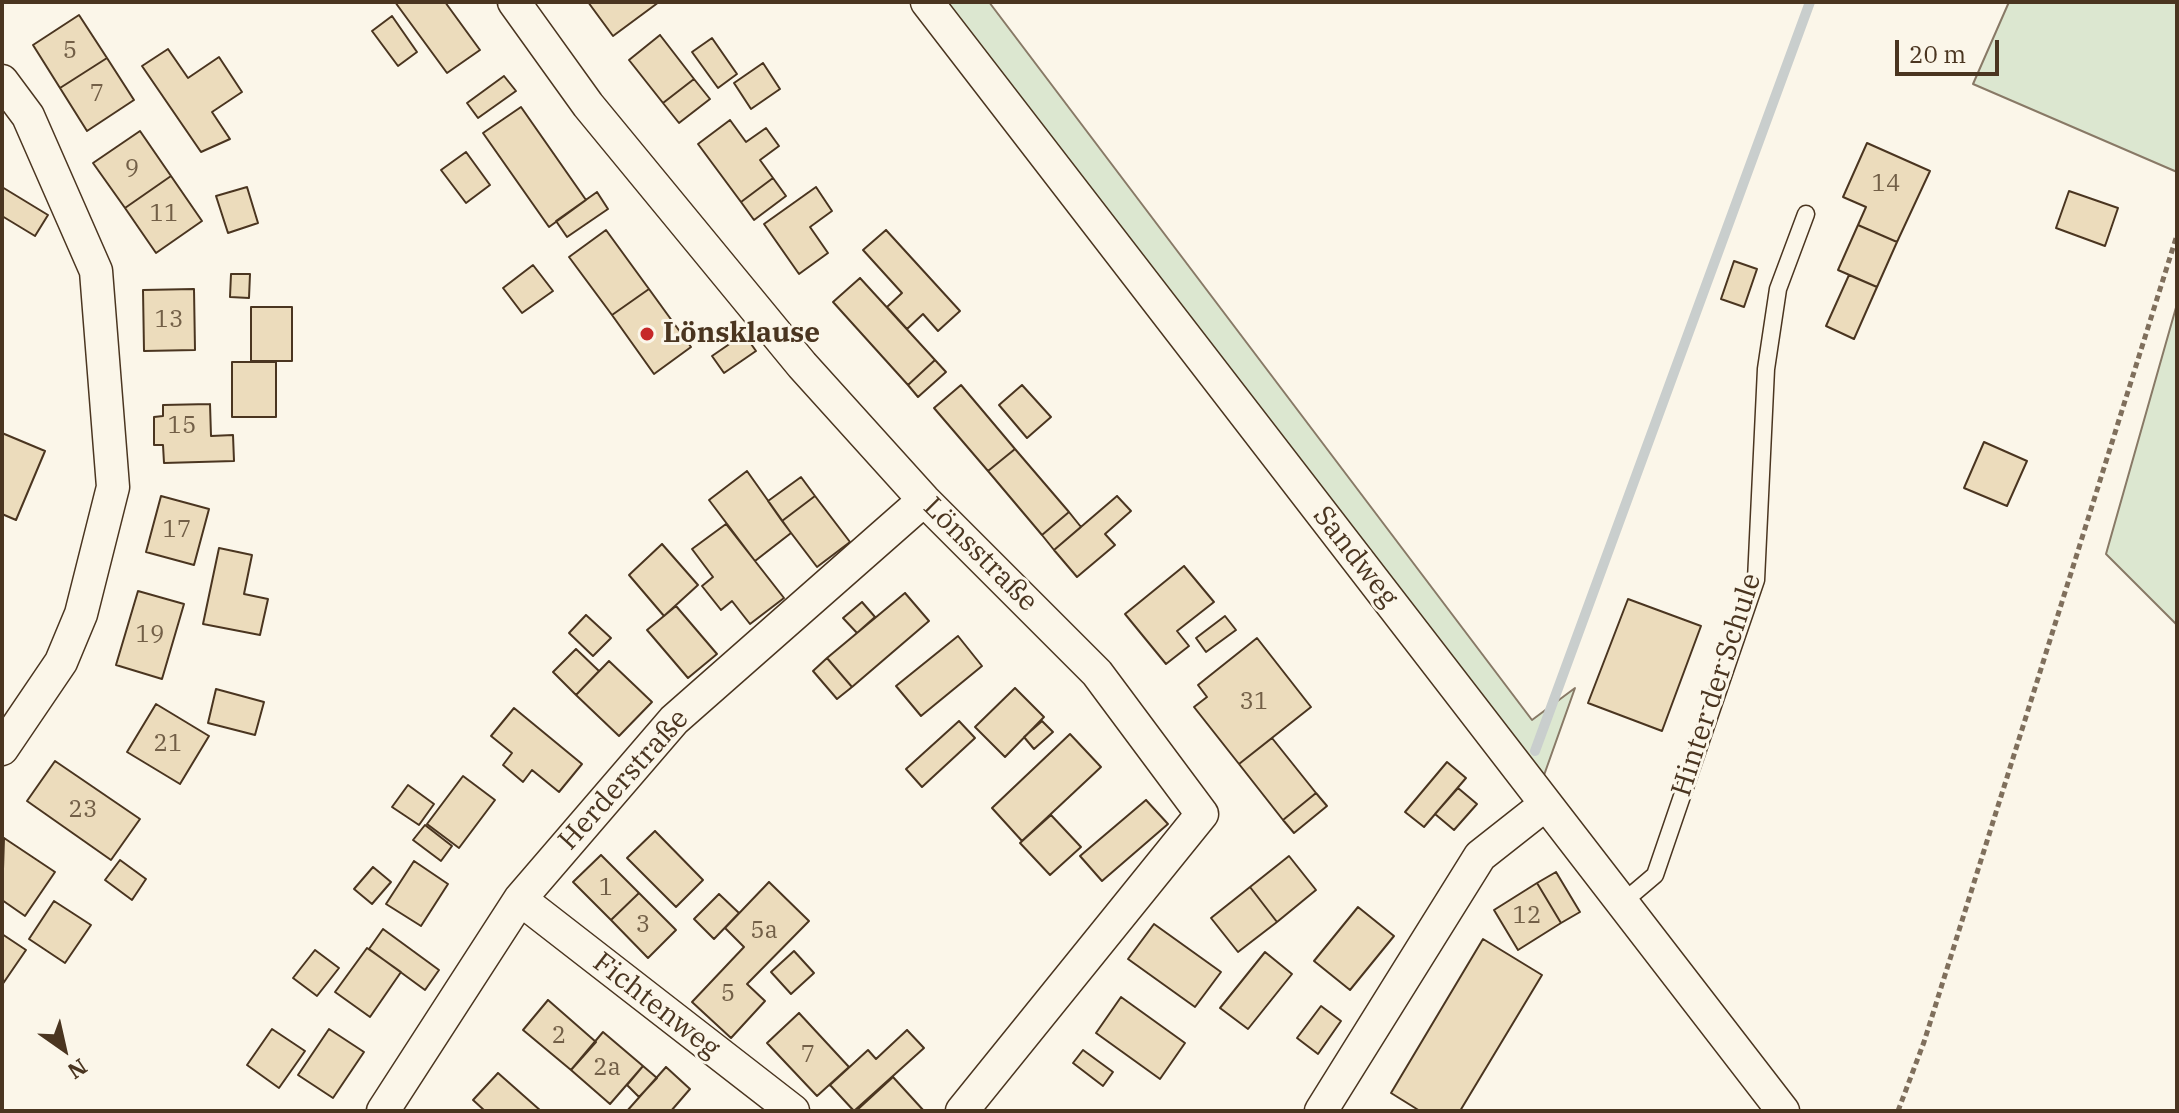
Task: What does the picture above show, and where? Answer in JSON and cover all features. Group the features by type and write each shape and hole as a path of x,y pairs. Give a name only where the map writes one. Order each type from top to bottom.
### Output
{"street":[{"name":"Lönsstraße","path":"514,2 588,105 802,365 924,500 1097,673 1202,814 962,1111"},
{"name":"Sandweg","path":"927,2 1783,1111"},
{"path":"2,81 28,116 96,271 113,487 81,614 61,662 2,749"},
{"name":"Herderstraße","path":"383,1111 520,899 674,720 924,500"},
{"path":"1321,1111 1480,856 1546,804"},
{"name":"Fichtenweg","path":"520,899 793,1111"}],"lane":[{"name":"Hinter der Schule","path":"1622,903 1655,875 1756,580 1766,369 1778,289 1806,214"}],"path":[{"path":"1898,1111 1924,1042 2177,235"}],"green space":[{"path":"944,2 989,2 1532,720 1575,688 1543,778"},
{"path":"2009,2 2177,2 2177,172 1973,84"},
{"path":"2177,304 2177,625 2106,554"}],"building":[{"path":"395,2 445,2 480,50 447,73"},
{"path":"588,2 659,2 613,36"},
{"path":"79,15 107,58 60,88 33,45"},
{"path":"392,16 417,52 398,66 372,31"},
{"path":"660,35 694,79 663,103 629,60"},
{"path":"712,38 737,74 718,88 692,52"},
{"path":"168,49 188,78 219,57 242,92 212,112 230,139 201,152 142,66"},
{"path":"107,58 134,100 87,131 60,88"},
{"path":"763,63 780,89 751,109 734,83"},
{"path":"504,76 516,91 478,118 467,103"},
{"path":"694,79 710,99 679,123 663,103"},
{"path":"521,107 586,200 549,227 483,133"},
{"path":"730,120 746,142 766,128 779,146 760,160 773,178 741,202 698,144"},
{"path":"140,131 171,176 125,208 93,163"},
{"path":"1867,143 1930,171 1897,242 1858,225 1866,207 1843,197"},
{"path":"466,152 490,185 466,203 441,170"},
{"path":"171,176 202,221 156,253 125,208"},
{"path":"773,178 786,196 754,220 741,202"},
{"path":"2,187 48,215 35,236 2,216"},
{"path":"247,187 258,223 228,233 216,196"},
{"path":"816,187 832,211 810,227 828,253 799,274 764,224"},
{"path":"2069,191 2118,208 2105,246 2056,228"},
{"path":"597,192 608,209 567,237 556,221"},
{"path":"1858,225 1897,242 1877,287 1838,270"},
{"path":"606,230 649,289 612,315 569,257"},
{"path":"886,230 960,311 938,331 923,314 907,329 887,307 902,293 863,250"},
{"path":"1734,261 1757,269 1744,307 1721,299"},
{"path":"533,265 553,291 522,313 503,288"},
{"path":"231,274 250,274 249,298 230,297"},
{"path":"1849,275 1877,287 1854,339 1826,326"},
{"path":"860,278 935,360 908,385 833,302"},
{"path":"194,289 195,350 144,351 143,290"},
{"path":"649,289 691,347 654,374 612,315"},
{"path":"251,307 292,307 292,361 251,361"},
{"path":"744,334 756,351 724,373 712,356"},
{"path":"935,360 946,372 918,397 908,385"},
{"path":"232,362 276,362 276,417 232,417"},
{"path":"961,385 1015,449 988,471 934,408"},
{"path":"1022,385 1051,417 1027,438 999,405"},
{"path":"210,404 211,436 233,435 234,461 164,463 163,445 154,445 154,417 163,416 163,405"},
{"path":"2,433 45,451 16,520 2,514"},
{"path":"1984,442 2027,461 2007,506 1964,488"},
{"path":"1015,449 1069,512 1042,535 988,471"},
{"path":"747,471 791,533 755,561 709,500"},
{"path":"801,477 815,496 782,521 768,501"},
{"path":"161,496 209,509 194,565 146,552"},
{"path":"815,496 850,542 817,567 782,521"},
{"path":"1117,496 1131,511 1105,534 1115,545 1077,577 1054,550"},
{"path":"1069,512 1081,527 1054,550 1042,535"},
{"path":"726,524 784,598 750,624 732,601 721,610 702,586 713,577 692,549"},
{"path":"662,544 698,585 664,616 629,575"},
{"path":"219,548 252,555 244,594 268,599 260,635 203,624"},
{"path":"1184,566 1214,602 1177,631 1189,646 1166,664 1125,614"},
{"path":"138,591 184,604 162,679 116,665"},
{"path":"905,593 929,621 852,687 827,658"},
{"path":"1628,599 1701,626 1662,731 1588,703"},
{"path":"862,602 875,617 857,633 843,618"},
{"path":"676,606 717,654 688,678 647,630"},
{"path":"586,615 611,638 593,656 569,633"},
{"path":"1225,616 1236,630 1206,652 1196,638"},
{"path":"958,636 982,666 921,716 896,686"},
{"path":"1257,638 1311,707 1239,764 1194,707 1207,697 1198,685"},
{"path":"576,649 599,671 576,695 553,672"},
{"path":"827,658 852,687 837,699 813,671"},
{"path":"609,661 652,702 619,736 576,695"},
{"path":"1015,688 1044,717 1005,757 975,727"},
{"path":"216,689 264,702 255,735 208,723"},
{"path":"156,704 209,736 180,784 127,752"},
{"path":"514,708 582,764 559,792 532,770 523,782 503,765 512,753 491,736"},
{"path":"959,721 975,738 922,787 906,769"},
{"path":"1042,721 1053,732 1034,749 1024,737"},
{"path":"1070,734 1101,767 1022,841 992,808"},
{"path":"1272,738 1316,793 1283,820 1239,764"},
{"path":"55,761 140,819 111,860 27,801"},
{"path":"1447,762 1466,778 1424,827 1405,812"},
{"path":"463,776 495,800 459,848 427,824"},
{"path":"408,785 434,804 419,825 392,807"},
{"path":"1458,788 1477,804 1454,830 1435,814"},
{"path":"1316,793 1327,806 1294,833 1283,820"},
{"path":"1146,800 1168,824 1102,881 1080,856"},
{"path":"1051,815 1081,847 1050,875 1020,843"},
{"path":"425,825 452,846 441,861 413,840"},
{"path":"655,831 703,880 676,907 627,858"},
{"path":"4,838 55,872 25,916 2,900"},
{"path":"601,855 639,893 611,920 573,882"},
{"path":"1289,856 1316,890 1277,922 1250,887"},
{"path":"120,860 146,879 132,900 105,880"},
{"path":"414,861 448,884 421,926 386,904"},
{"path":"373,867 391,882 372,904 354,889"},
{"path":"1556,872 1580,912 1561,923 1537,883"},
{"path":"769,882 809,921 747,984 765,1001 731,1038 692,1002 744,947 725,928"},
{"path":"1537,883 1561,923 1518,950 1494,910"},
{"path":"1250,887 1277,922 1238,952 1211,918"},
{"path":"639,893 676,930 648,958 611,920"},
{"path":"719,894 739,913 714,939 694,919"},
{"path":"54,901 91,925 65,963 29,939"},
{"path":"1358,907 1394,936 1350,990 1314,961"},
{"path":"1154,924 1221,972 1195,1007 1128,959"},
{"path":"383,929 439,970 425,990 369,949"},
{"path":"2,934 26,950 2,985"},
{"path":"1483,939 1542,975 1460,1111 1420,1111 1391,1093"},
{"path":"367,948 401,972 370,1017 335,992"},
{"path":"315,950 339,968 317,996 293,978"},
{"path":"794,951 814,973 791,994 771,972"},
{"path":"1265,952 1292,974 1248,1029 1220,1008"},
{"path":"1121,997 1185,1043 1160,1079 1096,1033"},
{"path":"548,1000 596,1042 571,1070 523,1030"},
{"path":"1321,1006 1341,1021 1318,1054 1297,1038"},
{"path":"799,1013 849,1067 817,1096 767,1043"},
{"path":"272,1029 305,1051 279,1088 247,1065"},
{"path":"329,1029 364,1052 333,1098 298,1075"},
{"path":"907,1030 924,1048 854,1111 830,1085 868,1050 876,1059"},
{"path":"603,1032 643,1066 610,1104 571,1070"},
{"path":"1083,1050 1113,1072 1103,1086 1073,1063"},
{"path":"643,1066 657,1078 639,1097 627,1085"},
{"path":"666,1067 690,1089 671,1111 627,1111"},
{"path":"498,1073 541,1111 485,1111 473,1100"},
{"path":"893,1077 924,1111 856,1111"}],"waterway":[{"path":"1535,751 1810,2"}],"place":[{"name":"Lönsklause","path":"647,334"}]}
